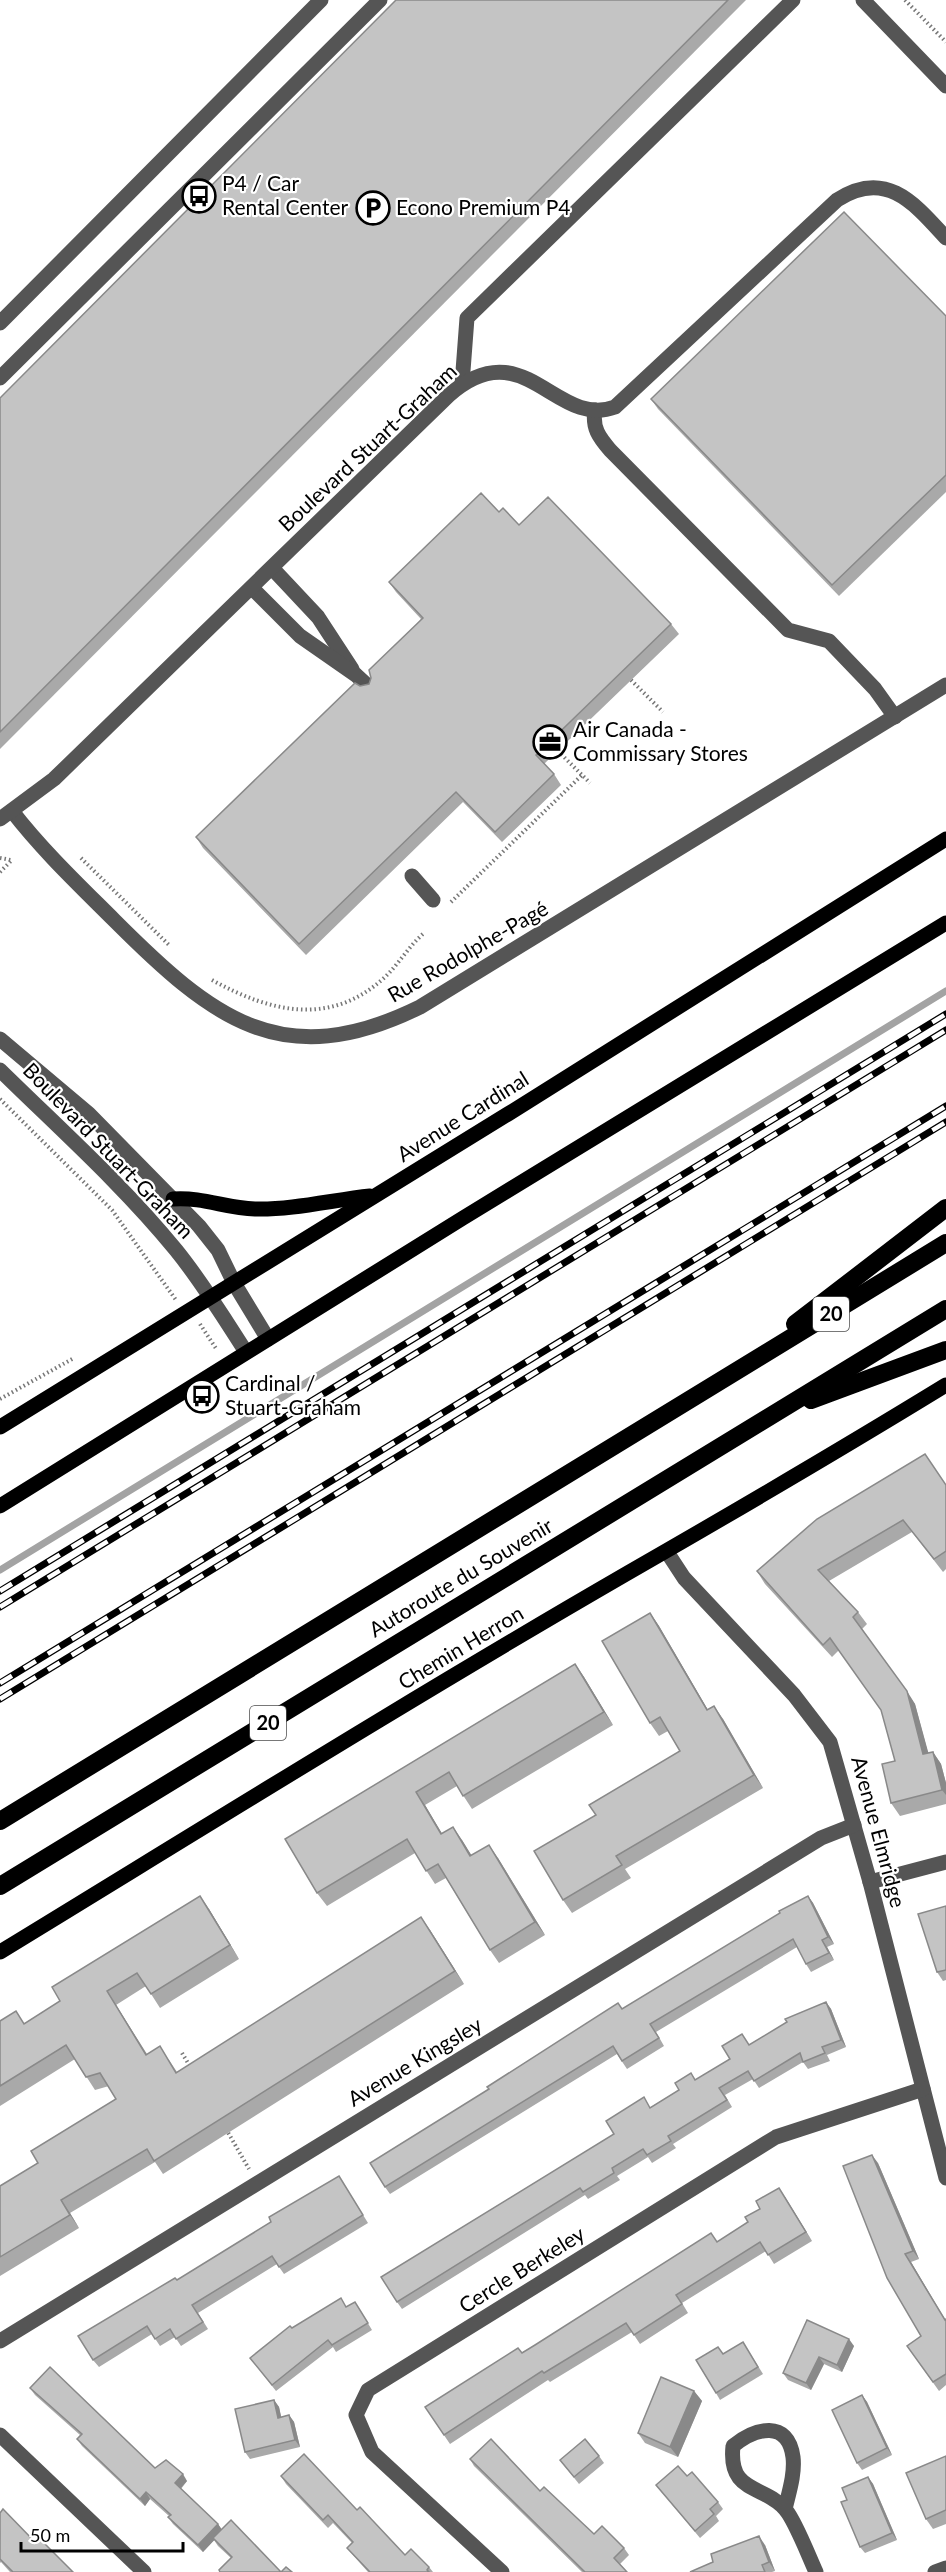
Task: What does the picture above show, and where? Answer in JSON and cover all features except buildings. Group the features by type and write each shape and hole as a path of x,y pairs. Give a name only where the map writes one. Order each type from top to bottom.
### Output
{"highway":[{"path":"717,1384 946,1208"},
{"name":"Autoroute du Souvenir","path":"0,1821 946,1243"},
{"name":"Autoroute du Souvenir","path":"0,1886 946,1309"},
{"path":"775,1413 946,1350"}],"main road":[{"name":"Avenue Cardinal","path":"0,1427 376,1196 946,839"},
{"path":"0,1506 226,1364 946,923"},
{"path":"173,1199 198,1198 216,1204 255,1209 376,1196"},
{"name":"Chemin Herron","path":"0,1952 346,1741 812,1468 946,1385"}],"street":[{"path":"0,323 321,0"},
{"path":"0,378 380,0"},
{"path":"462,384 467,318 793,0"},
{"path":"863,0 946,86"},
{"path":"895,717 875,689 829,641 788,630 610,450 596,432 593,423 595,410 606,410 625,399 837,200 869,188 881,187 895,191 913,203 946,238"},
{"name":"Boulevard Stuart-Graham","path":"6,815 54,779 462,384 475,376 496,371 532,381 583,408 595,410"},
{"path":"272,568 318,617 356,675"},
{"path":"252,588 300,636 356,675 369,687"},
{"path":"300,636 318,617"},
{"name":"Rue Rodolphe-Pagé","path":"6,815 158,964 201,999 236,1018 273,1032 317,1038 337,1036 378,1026 420,1007 946,686"},
{"path":"412,876 440,903"},
{"name":"Boulevard Stuart-Graham","path":"0,1040 89,1114 173,1199 218,1250 234,1283 267,1339"},
{"name":"Boulevard Stuart-Graham","path":"0,1070 130,1198 176,1250 246,1352"},
{"name":"Avenue Elmridge","path":"667,1552 684,1578 821,1727 836,1757 922,2089 940,2128 946,2178"},
{"name":"Avenue Kingsley","path":"0,2341 821,1838 854,1825"},
{"path":"870,1882 946,1862"},
{"name":"Cercle Berkeley","path":"502,2572 372,2452 356,2415 368,2390 776,2137 922,2089"},
{"path":"785,2509 793,2458 789,2441 775,2430 760,2430 746,2436 733,2446 731,2463 742,2482 785,2509 816,2572"},
{"path":"0,2434 144,2572"},
{"path":"935,2572 946,2568"}],"path":[{"path":"905,0 946,42"},
{"path":"631,680 663,712"},
{"path":"558,751 590,783"},
{"path":"440,903 582,776"},
{"path":"76,853 174,950"},
{"path":"0,858 12,860 0,872"},
{"name":"Rue Rodolphe-Pagé","path":"203,974 237,994 276,1005 309,1012 329,1009 383,980 409,946 424,933"},
{"name":"Boulevard Stuart-Graham","path":"0,1099 112,1210 175,1299 188,1311 226,1364"},
{"path":"182,2053 194,2073"},
{"path":"223,2123 257,2183"}],"waterway":[{"path":"0,1570 946,991"}],"railway":[{"path":"0,1591 946,1014"},
{"path":"0,1607 946,1030"},
{"path":"0,1683 946,1106"},
{"path":"0,1699 946,1122"}],"place":[{"name":"P4 / Car Rental Center","path":"199,196"},
{"name":"Econo Premium P4","path":"373,208"},
{"name":"Air Canada - Commissary Stores","path":"550,742"},
{"name":"Cardinal / Stuart-Graham","path":"202,1396"}]}
